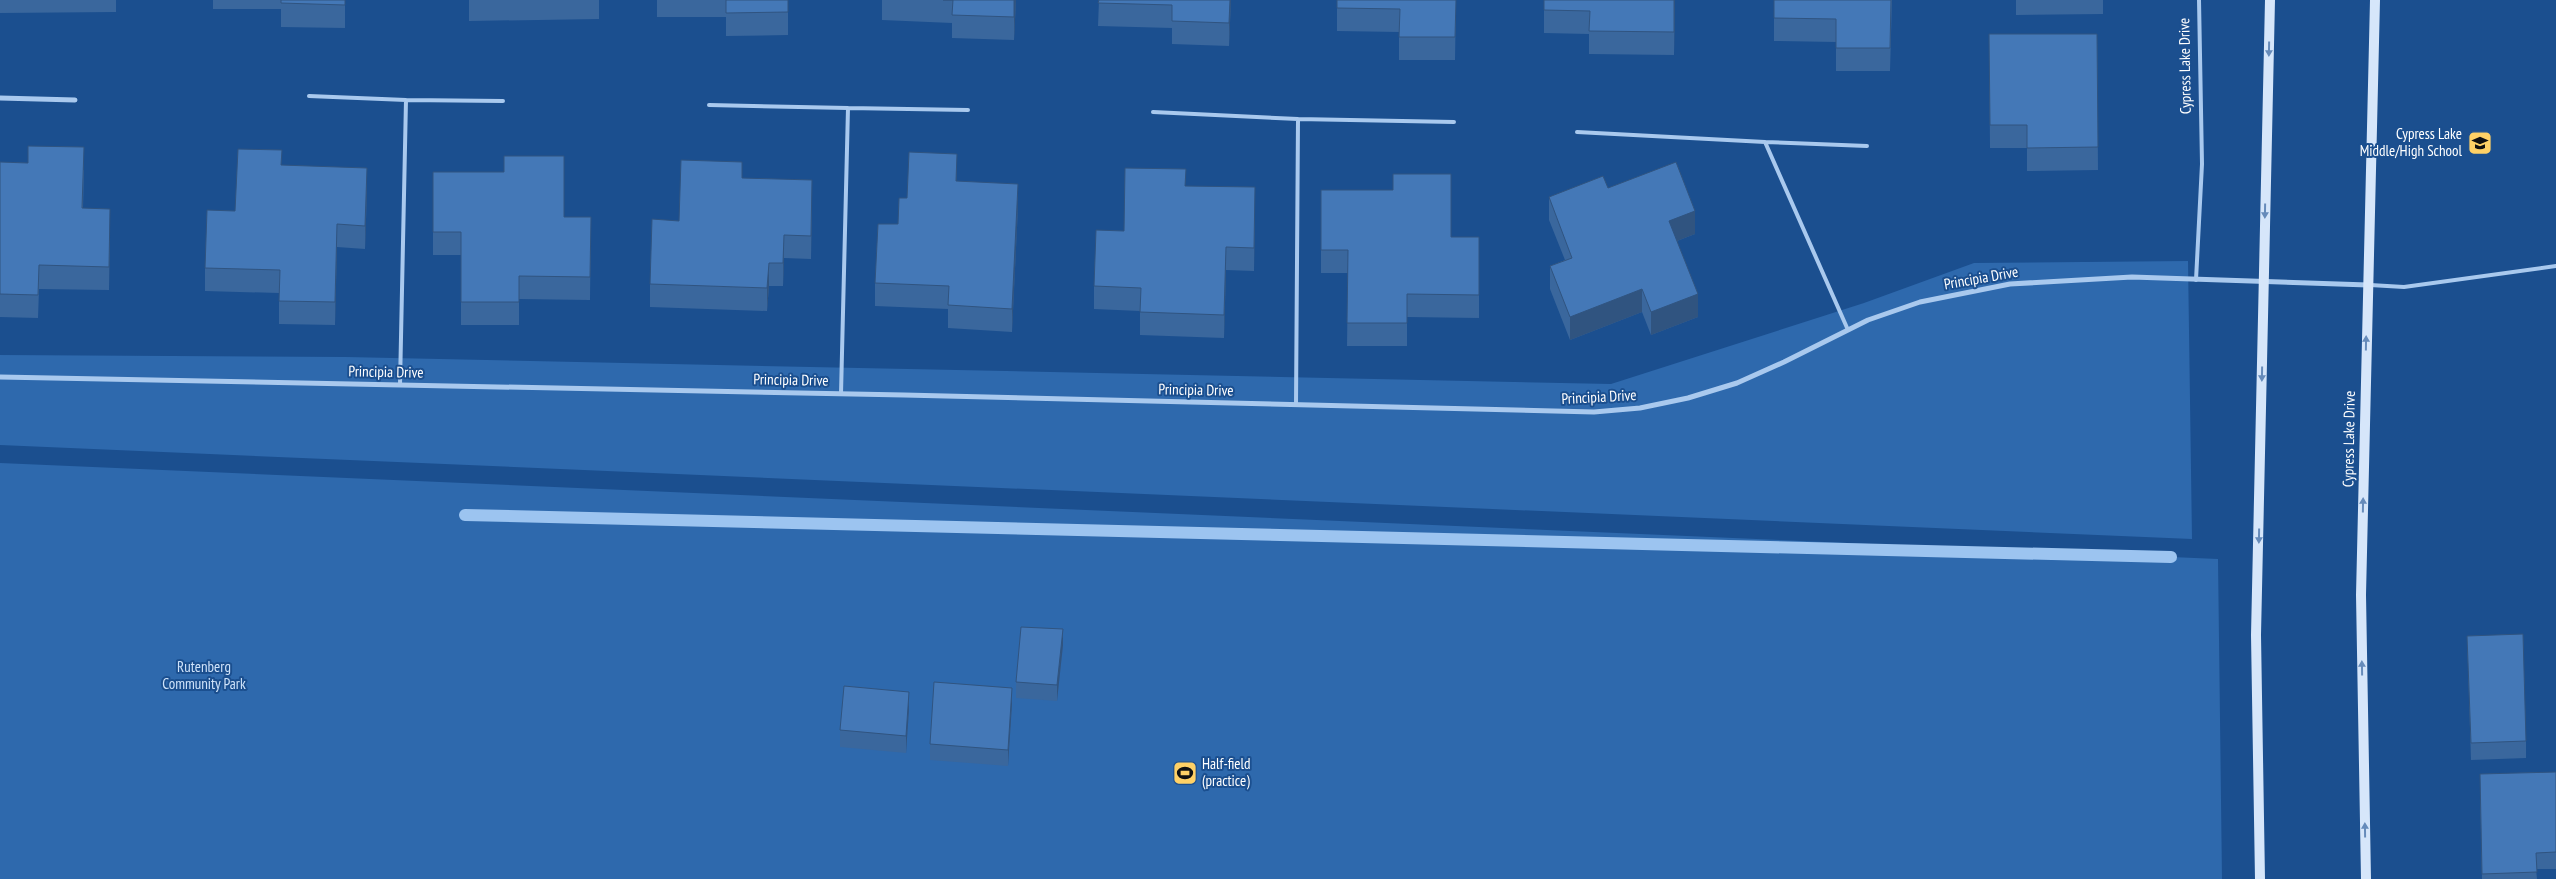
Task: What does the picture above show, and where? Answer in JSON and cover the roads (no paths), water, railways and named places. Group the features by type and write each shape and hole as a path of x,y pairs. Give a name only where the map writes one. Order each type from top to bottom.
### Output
{"main road":[{"path":"2260,879 2256,635 2270,0"},
{"name":"Cypress Lake Drive","path":"2366,879 2361,595 2374,0"}],"street":[{"path":"0,98 76,100"},
{"name":"Principia Drive","path":"0,378 841,394 1594,412 1640,408 1688,398 1736,383 1784,362 1868,320 1920,302 2010,284 2132,278 2368,285"}],"lane":[{"name":"Cypress Lake Drive","path":"2196,280 2202,164 2199,0"},
{"path":"309,96 503,101"},
{"path":"400,385 406,100"},
{"path":"709,105 968,110"},
{"path":"841,394 848,108"},
{"path":"1153,112 1298,119 1454,122"},
{"path":"1296,405 1298,119"},
{"path":"1577,132 1867,146"},
{"path":"1765,142 1848,330"},
{"path":"2368,285 2404,287 2556,267"}],"waterway":[{"path":"465,515 2171,557"}],"place":[{"name":"Cypress Lake Middle/High School","path":"2480,143"},
{"name":"Half-field (practice)","path":"1185,773"}],"park label":[{"name":"Rutenberg Community Park","path":"204,676"}]}
